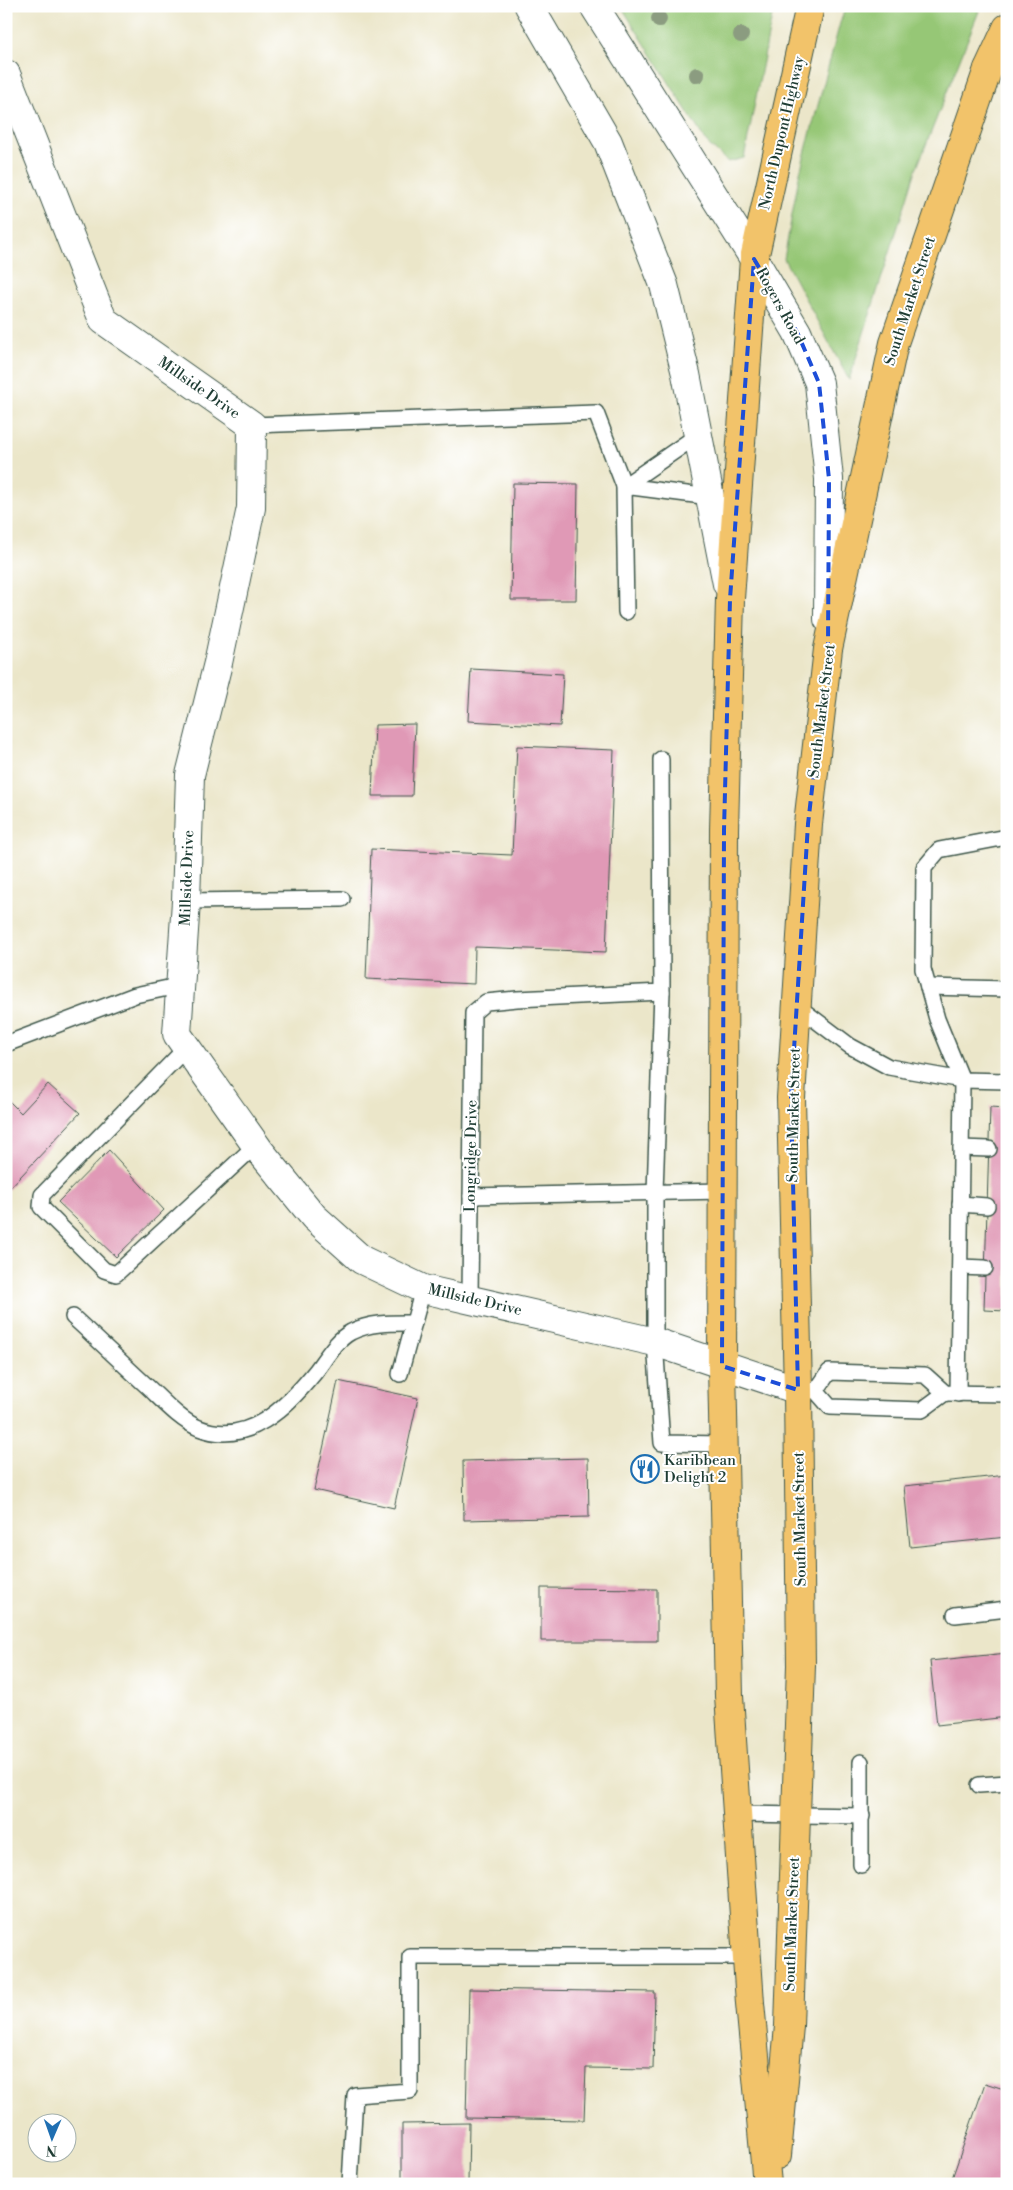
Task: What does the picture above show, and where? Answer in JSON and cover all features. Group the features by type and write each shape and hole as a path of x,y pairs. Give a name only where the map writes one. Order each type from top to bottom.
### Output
{"main road":[{"name":"North Dupont Highway","path":"754,259 810,6"},
{"path":"988,69 1007,28"},
{"path":"988,69 1007,43"},
{"name":"South Market Street","path":"775,2184 789,2026 801,1665 807,1390 791,1098 808,824 828,649 894,343 988,69"},
{"path":"754,259 730,599 724,830 722,1366 730,1696 747,1957 767,2184"}],"street":[{"path":"529,6 608,142 664,285 686,374 730,599"},
{"name":"Rogers Road","path":"594,6 754,259 797,332 819,383 829,479 828,649"},
{"name":"Millside Drive","path":"6,74 103,320 252,425 251,508 218,664 190,775 182,985 177,1034 256,1145 314,1217 362,1260 423,1289 470,1298 655,1342 722,1366 807,1390"}],"lane":[{"path":"252,425 596,413 624,486 626,612"},
{"path":"624,486 698,435"},
{"path":"624,486 710,497"},
{"path":"661,759 662,992 655,1192 655,1342 662,1443 724,1444"},
{"path":"951,1394 960,1267 962,1080 937,1019 923,969 924,868 939,850 1007,837"},
{"path":"186,901 342,898"},
{"path":"6,1044 134,995 182,985"},
{"path":"928,987 1007,989"},
{"name":"Longridge Drive","path":"470,1298 473,1013 486,1002 662,992"},
{"path":"797,1006 850,1046 889,1067 962,1080 1007,1081"},
{"path":"187,1047 42,1195 41,1207 104,1270 116,1274 256,1145"},
{"path":"961,1148 988,1149"},
{"path":"471,1196 724,1190"},
{"path":"960,1204 987,1206"},
{"path":"960,1267 985,1268"},
{"path":"400,1374 423,1289"},
{"path":"73,1317 168,1405 197,1427 224,1434 251,1429 284,1406 316,1370 328,1353 350,1332 380,1323 414,1323"},
{"path":"951,1394 925,1375 856,1372 830,1372 807,1390 830,1407 922,1410 951,1394 1007,1394"},
{"path":"955,1615 1007,1609"},
{"path":"861,1762 861,1865"},
{"path":"979,1785 1007,1783"},
{"path":"738,1814 862,1816"},
{"path":"350,2184 355,2095 410,2091 410,1957 747,1957"}],"highlighted area":[{"path":"754,259 797,332 819,383 829,479 828,649 808,824 791,1098 798,1390 722,1366 724,830 730,599"}],"green space":[{"path":"621,6 774,6 744,158 728,162 707,143"},
{"path":"846,6 981,6 916,170 849,380 784,259 799,176"}],"building":[{"path":"513,483 578,484 576,600 511,600"},
{"path":"471,669 563,674 560,726 468,721"},
{"path":"415,724 412,796 372,796 375,725"},
{"path":"517,746 614,750 606,952 475,947 474,984 366,979 371,849 512,855"},
{"path":"48,1084 80,1113 6,1192 6,1098 21,1113"},
{"path":"990,1107 1007,1108 1007,1311 984,1310"},
{"path":"109,1150 164,1210 116,1257 58,1202"},
{"path":"338,1381 418,1398 394,1508 314,1490"},
{"path":"588,1458 589,1517 464,1520 463,1461"},
{"path":"1007,1475 1007,1537 910,1547 904,1486"},
{"path":"541,1588 657,1589 657,1641 541,1641"},
{"path":"1007,1653 1007,1717 937,1725 930,1661"},
{"path":"469,1989 655,1992 653,2069 586,2068 584,2120 466,2118"},
{"path":"985,2083 1007,2090 1007,2184 950,2184"},
{"path":"469,2123 468,2184 402,2184 402,2124"}],"place":[{"name":"Karibbean Delight 2","path":"645,1469"}]}
